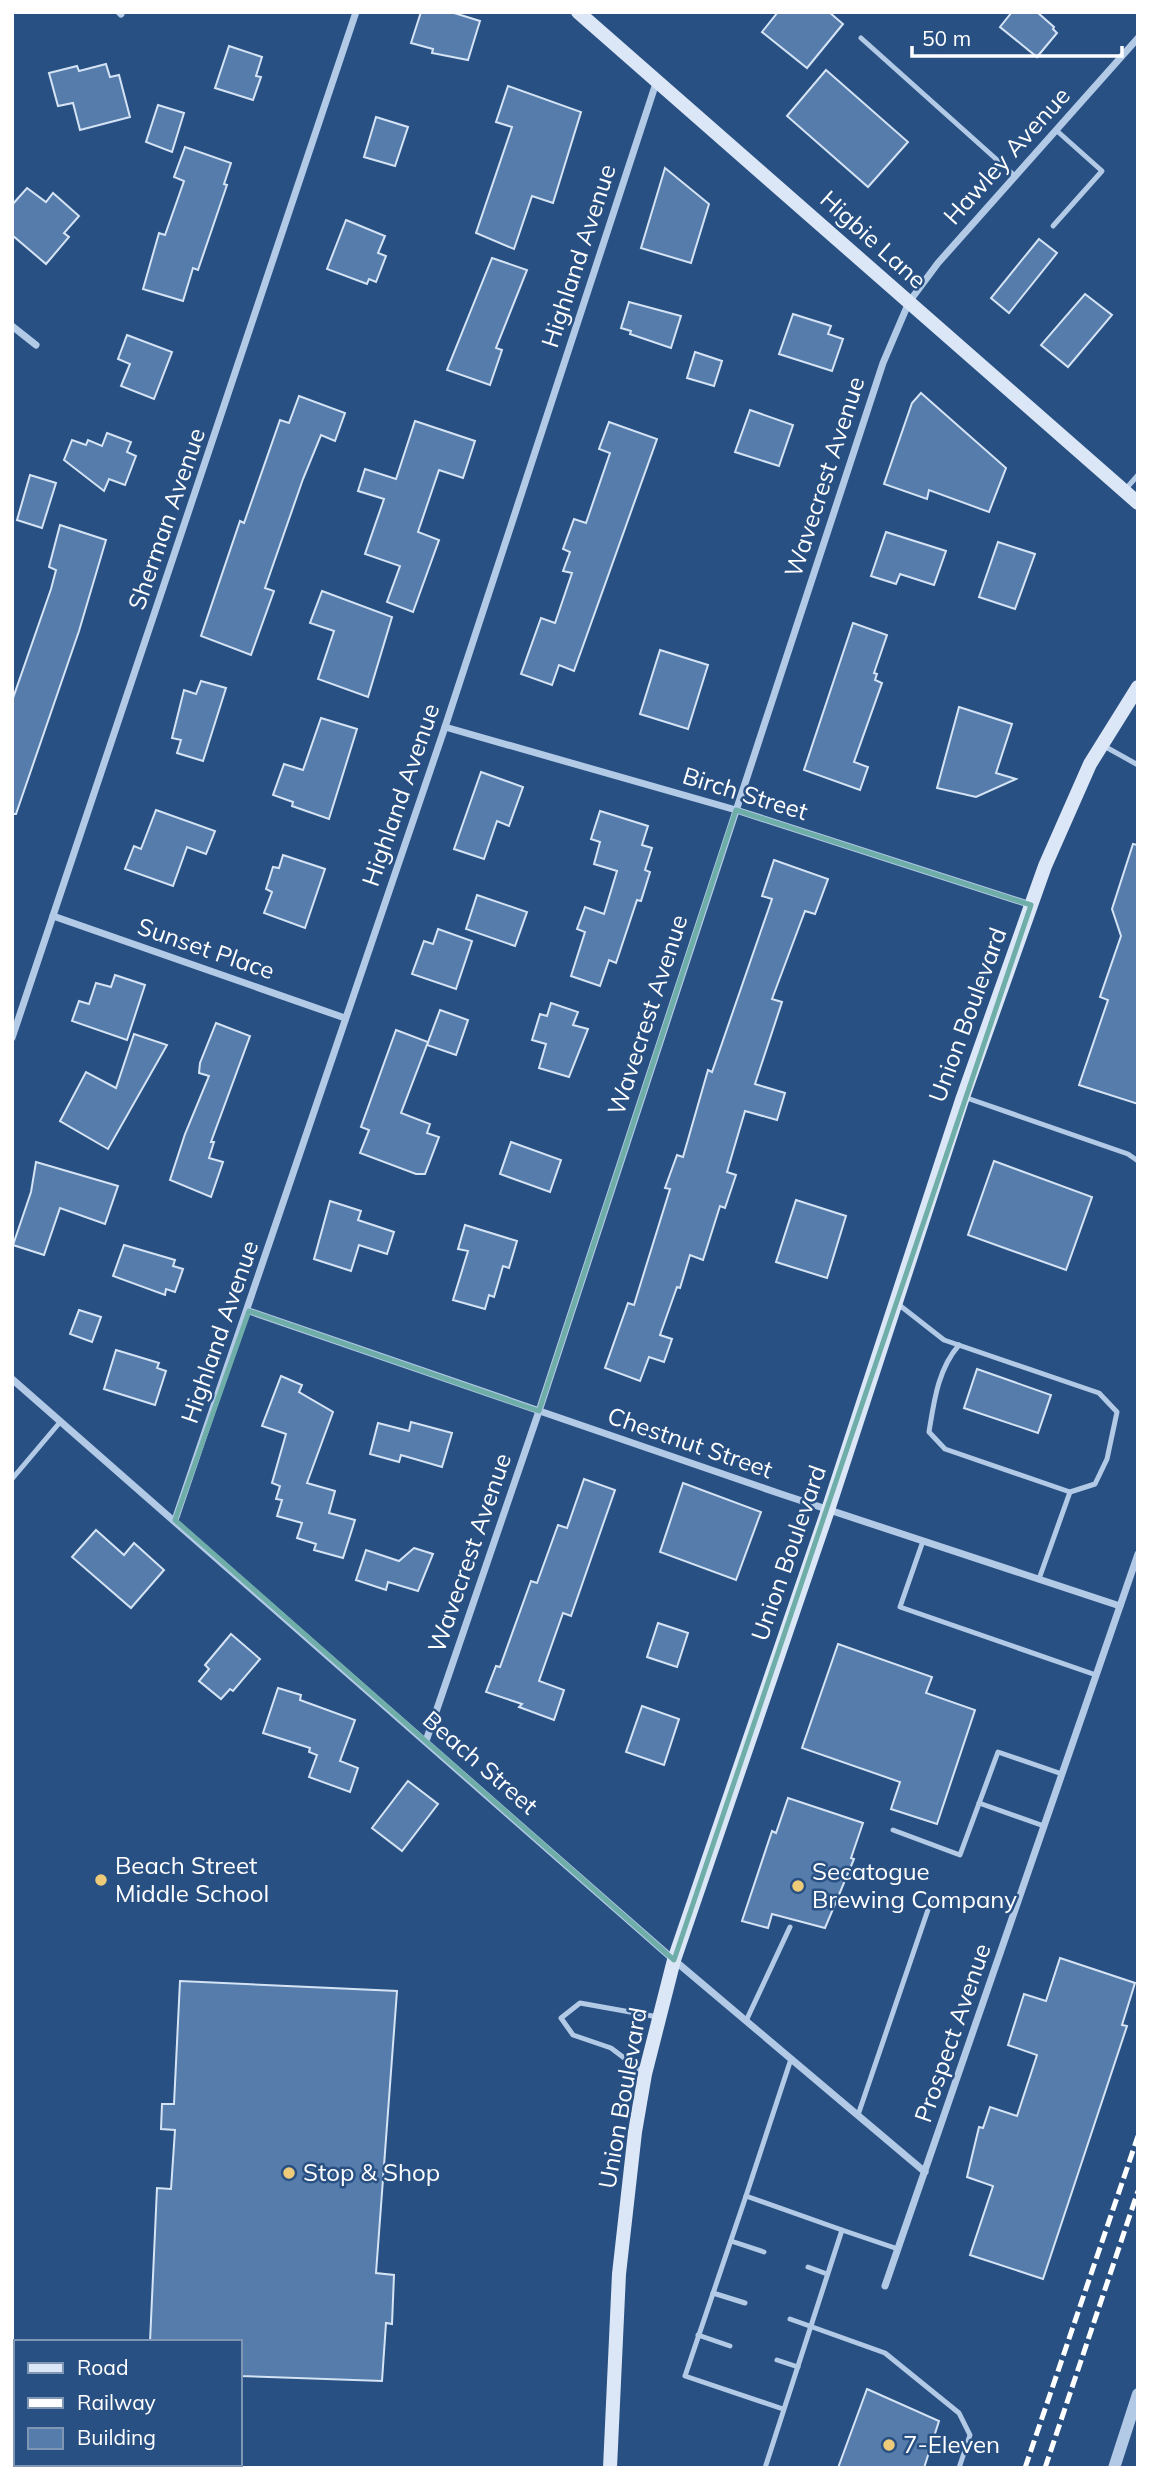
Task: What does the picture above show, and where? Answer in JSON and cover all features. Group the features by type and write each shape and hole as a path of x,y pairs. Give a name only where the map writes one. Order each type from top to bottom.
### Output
{"main road":[{"name":"Higbie Lane","path":"578,12 1138,503"},
{"name":"Union Boulevard","path":"610,2468 619,2274 635,2132 645,2074 674,1961 828,1510 963,1097 1031,905 1068,811 1101,745 1138,687"}],"street":[{"name":"Sherman Avenue","path":"12,1038 356,12"},
{"name":"Hawley Avenue","path":"909,302 938,263 1138,38"},
{"name":"Highland Avenue","path":"175,1520 445,727 657,79"},
{"name":"Wavecrest Avenue","path":"426,1741 539,1412 883,363 909,302"},
{"path":"12,326 36,345"},
{"name":"Birch Street","path":"445,727 736,810 1031,905"},
{"name":"Sunset Place","path":"54,916 345,1018"},
{"name":"Chestnut Street","path":"248,1311 828,1510 1120,1606"},
{"name":"Beach Street","path":"12,1379 674,1961 925,2172"},
{"name":"Prospect Avenue","path":"885,2286 1138,1554"},
{"path":"1114,2468 1138,2394"}],"lane":[{"path":"861,38 1014,176"},
{"path":"1053,226 1102,171 1056,130"},
{"path":"1124,491 1138,475"},
{"path":"1101,745 1138,765"},
{"path":"963,1097 1128,1154 1138,1161"},
{"path":"895,1302 944,1340 959,1345 1099,1393 1118,1412 1107,1459 1095,1484 1070,1492 945,1449 929,1432 934,1400 947,1359 959,1345"},
{"path":"12,1479 61,1421"},
{"path":"1039,1580 1070,1492"},
{"path":"923,1541 900,1607 1096,1675"},
{"path":"893,1830 960,1855 998,1752 1062,1774"},
{"path":"979,1802 1044,1826"},
{"path":"858,2115 932,1898"},
{"path":"747,2021 790,1927"},
{"path":"645,2074 611,2048 573,2035 561,2018 580,2003 659,2017"},
{"path":"783,2409 685,2376 791,2059"},
{"path":"746,2196 898,2249"},
{"path":"765,2468 842,2230"},
{"path":"730,2241 764,2252"},
{"path":"808,2267 827,2274"},
{"path":"713,2292 745,2303"},
{"path":"790,2319 885,2353 959,2413 970,2435 959,2468"},
{"path":"698,2335 730,2346"},
{"path":"777,2360 798,2367"}],"highlighted area":[{"path":"736,810 1031,905 674,1960 175,1520 249,1311 539,1411"}],"building":[{"path":"421,12 451,12 480,21 468,60 432,53 433,49 411,43"},
{"path":"778,12 829,12 843,24 807,68 762,32"},
{"path":"1012,12 1037,12 1054,27 1057,33 1037,57 1000,27"},
{"path":"229,46 262,57 256,76 261,77 253,100 215,88"},
{"path":"106,64 110,77 119,75 130,117 80,130 73,103 58,106 49,73 77,66 79,71"},
{"path":"826,70 908,142 868,187 787,116"},
{"path":"508,86 581,112 553,203 532,196 514,249 476,233 512,127 496,122"},
{"path":"158,105 184,113 172,152 146,142"},
{"path":"376,117 408,127 395,166 364,157"},
{"path":"185,147 231,163 224,184 227,185 198,270 193,268 183,301 143,289 159,233 165,235 184,181 174,177"},
{"path":"665,168 709,204 691,263 641,248"},
{"path":"27,188 46,202 53,193 79,216 64,233 69,237 46,264 12,235 12,205"},
{"path":"346,220 385,236 378,253 386,256 376,282 369,279 367,284 327,269"},
{"path":"1039,239 1057,253 1009,313 991,298"},
{"path":"492,258 527,270 496,348 502,350 490,385 447,370"},
{"path":"1085,294 1112,315 1068,367 1041,345"},
{"path":"629,302 681,316 671,348 630,334 631,331 621,328"},
{"path":"793,314 831,326 828,334 843,339 832,371 779,354"},
{"path":"127,335 172,352 154,399 121,386 130,364 118,359"},
{"path":"695,352 722,361 714,386 687,378"},
{"path":"921,393 1006,468 989,512 929,490 927,499 884,484 912,403"},
{"path":"299,396 345,413 335,441 321,435 303,479 265,588 274,591 251,655 201,636 240,521 244,523 280,420 289,423"},
{"path":"750,410 793,425 779,466 735,452"},
{"path":"415,421 475,441 463,478 439,470 418,532 439,540 413,612 387,602 400,566 365,554 384,499 358,491 365,469 396,479"},
{"path":"609,422 657,439 574,671 559,665 552,685 521,674 541,618 555,623 572,573 563,571 570,552 563,549 574,519 586,523 610,453 599,449"},
{"path":"107,433 131,442 127,452 136,456 125,485 109,479 104,491 64,460 72,440 86,445 88,440 102,446"},
{"path":"30,475 56,483 42,528 17,520"},
{"path":"60,525 106,540 79,631 16,814 12,814 12,701 51,589 56,570 49,567"},
{"path":"886,532 946,551 934,585 900,574 896,584 871,576"},
{"path":"998,542 1035,554 1015,609 979,597"},
{"path":"322,591 392,617 368,697 318,679 334,631 310,623"},
{"path":"853,623 887,635 874,673 877,674 875,680 882,683 854,762 868,767 860,790 804,770"},
{"path":"660,650 708,665 688,729 640,714"},
{"path":"201,681 226,688 203,761 177,753 181,740 172,738 184,690 196,694"},
{"path":"959,707 1012,724 996,773 1016,779 976,797 937,788"},
{"path":"321,718 357,729 329,819 292,806 293,802 273,795 284,764 303,770"},
{"path":"481,772 523,787 509,826 497,821 484,859 454,849"},
{"path":"156,810 215,831 206,854 187,847 173,886 125,869 134,846 141,849"},
{"path":"600,811 648,826 642,845 652,848 645,870 650,872 641,901 637,900 616,963 609,960 600,986 571,976 585,932 577,929 585,907 604,914 617,871 594,864 600,842 591,839"},
{"path":"1133,844 1138,845 1138,1104 1079,1085 1108,1000 1100,997 1121,936 1112,909"},
{"path":"283,855 325,869 305,928 264,913 272,892 266,889 273,867 279,868"},
{"path":"774,860 828,879 815,914 805,911 772,999 782,1002 755,1084 785,1093 777,1120 745,1111 727,1172 736,1175 725,1208 720,1206 703,1260 690,1255 680,1288 677,1287 660,1335 672,1339 664,1362 649,1357 640,1381 605,1368 628,1303 634,1305 670,1189 665,1188 677,1155 683,1157 708,1070 712,1072 772,899 762,896"},
{"path":"477,895 527,912 515,946 466,929"},
{"path":"438,929 472,941 456,989 412,974 424,941 433,944"},
{"path":"115,975 145,985 127,1040 72,1021 79,1001 89,1004 96,983 111,987"},
{"path":"551,1003 578,1012 573,1025 588,1029 569,1077 539,1068 546,1044 532,1040 540,1014 547,1016"},
{"path":"440,1010 468,1020 456,1055 427,1045"},
{"path":"216,1023 250,1036 211,1142 214,1142 209,1158 223,1162 211,1197 170,1180 185,1134 209,1076 199,1073 200,1063"},
{"path":"396,1030 428,1042 401,1113 430,1124 427,1133 439,1137 425,1174 416,1174 360,1153 369,1130 361,1127"},
{"path":"134,1034 167,1045 108,1149 60,1121 86,1072 116,1088"},
{"path":"511,1142 561,1160 550,1192 500,1174"},
{"path":"994,1161 1092,1197 1066,1270 968,1235"},
{"path":"36,1162 118,1186 105,1224 60,1208 44,1255 13,1245 31,1192"},
{"path":"796,1200 846,1216 827,1278 776,1262"},
{"path":"330,1201 361,1211 358,1220 394,1232 387,1254 359,1245 351,1271 314,1259"},
{"path":"465,1225 517,1241 509,1268 503,1266 494,1297 489,1295 485,1309 453,1300 468,1251 458,1249"},
{"path":"124,1245 175,1260 173,1266 183,1269 175,1292 166,1289 165,1295 113,1276"},
{"path":"79,1310 101,1317 92,1342 70,1334"},
{"path":"116,1350 159,1363 157,1368 166,1371 155,1405 104,1389"},
{"path":"977,1369 1051,1395 1038,1433 964,1408"},
{"path":"281,1376 302,1385 299,1392 333,1412 307,1483 335,1491 329,1513 355,1520 343,1558 314,1550 316,1544 297,1538 302,1523 277,1516 282,1500 276,1499 280,1486 272,1483 286,1434 262,1426"},
{"path":"411,1422 452,1433 442,1467 401,1455 399,1462 370,1454 378,1423 409,1431"},
{"path":"584,1479 615,1490 571,1616 563,1613 539,1681 564,1690 554,1720 519,1707 522,1704 486,1692 496,1666 500,1667 531,1581 537,1583 558,1525 567,1528"},
{"path":"683,1483 761,1512 736,1580 660,1552"},
{"path":"96,1530 124,1555 134,1543 164,1570 131,1608 72,1557"},
{"path":"414,1548 433,1554 418,1591 388,1582 386,1590 356,1580 366,1550 399,1561"},
{"path":"658,1623 688,1633 677,1667 647,1657"},
{"path":"231,1634 260,1659 233,1691 230,1689 221,1699 199,1681 209,1669 205,1665"},
{"path":"838,1644 932,1677 926,1693 975,1710 937,1824 891,1809 900,1782 802,1748"},
{"path":"278,1688 301,1695 300,1700 355,1720 340,1761 358,1768 350,1792 309,1777 317,1755 309,1752 310,1748 263,1733"},
{"path":"642,1706 679,1719 664,1765 626,1752"},
{"path":"408,1781 438,1804 402,1851 372,1828"},
{"name":"Secatogue Brewing Company","path":"788,1798 863,1823 851,1858 854,1859 825,1928 772,1914 768,1928 742,1921 772,1831 776,1833"},
{"path":"1060,1958 1135,1983 1122,2025 1127,2026 1043,2279 970,2255 993,2186 967,2177 979,2127 983,2128 990,2107 1017,2116 1037,2055 1008,2045 1024,1994 1046,2001"},
{"path":"180,1981 397,1991 376,2273 394,2275 392,2324 386,2323 382,2381 242,2376 242,2340 150,2340 157,2188 171,2189 175,2130 161,2129 162,2104 174,2104"},
{"name":"7-Eleven","path":"867,2389 939,2421 924,2468 838,2468"}],"railway":[{"path":"1025,2468 1138,2136"},
{"path":"1045,2468 1138,2191"}],"place":[{"name":"Beach Street Middle School","path":"101,1880"},
{"name":"Secatogue Brewing Company","path":"798,1886"},
{"name":"Stop & Shop","path":"289,2173"},
{"name":"7-Eleven","path":"889,2445"}]}
